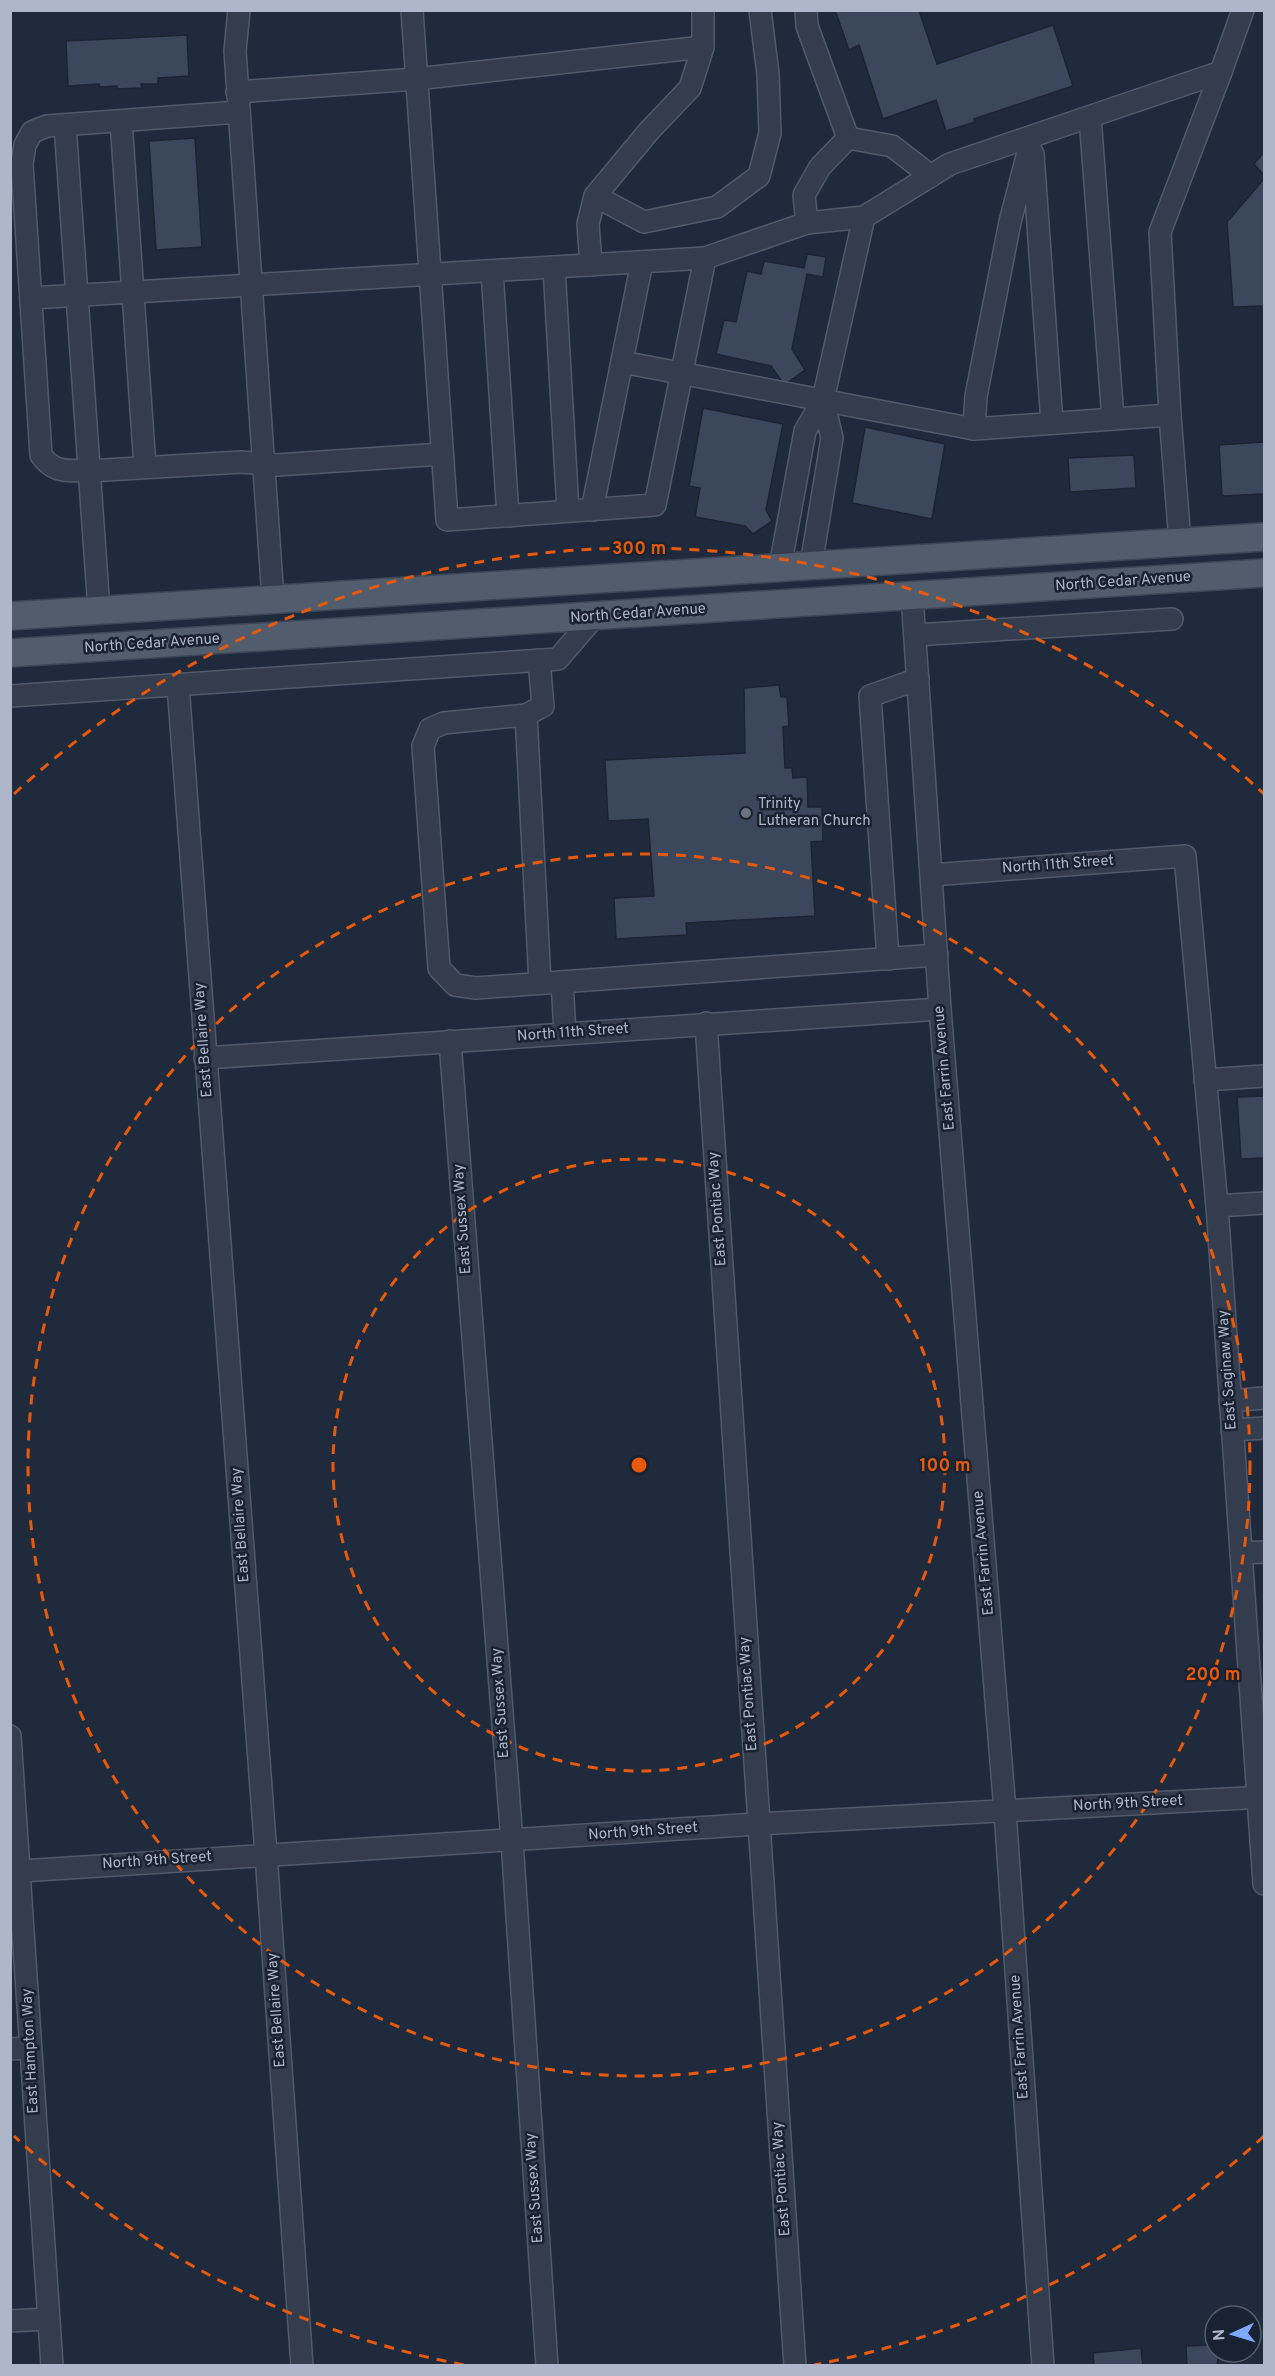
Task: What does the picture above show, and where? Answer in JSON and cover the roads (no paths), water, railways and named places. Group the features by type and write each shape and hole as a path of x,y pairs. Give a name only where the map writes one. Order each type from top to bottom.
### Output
{"main road":[{"path":"10,616 1264,537"},
{"path":"912,596 920,584 930,578 1053,570 1084,561 1099,547"},
{"path":"1126,582 1139,571 1155,564 1264,555"},
{"path":"595,616 617,596 780,586 791,584 799,579 811,565"},
{"name":"North Cedar Avenue","path":"10,653 1264,573"}],"street":[{"path":"239,10 235,51 273,599"},
{"path":"412,10 447,520 655,505 705,258"},
{"path":"591,265 588,224 595,196 649,130 690,88 703,47 704,10"},
{"path":"595,196 644,222 717,207 759,176 770,133 768,74 760,10"},
{"path":"806,10 807,26 848,138"},
{"path":"1180,542 1170,415 1160,231 1243,10"},
{"path":"442,454 277,465 242,462 89,471 64,470 49,466 41,455 22,164 25,145 32,132 47,126 121,121 238,102 416,79 703,47"},
{"path":"31,298 705,258 807,223 864,217 950,164 1221,72"},
{"path":"1090,117 1113,418"},
{"path":"121,121 145,466"},
{"path":"65,124 99,610"},
{"path":"1032,136 1052,423"},
{"path":"974,429 976,396 1010,222 1032,136"},
{"path":"848,138 892,146 931,176"},
{"path":"807,223 804,195 820,167 848,138"},
{"path":"780,567 805,431 823,400 864,217"},
{"path":"592,510 642,262"},
{"path":"554,267 568,511"},
{"path":"492,271 508,516"},
{"path":"622,362 974,429 1170,415"},
{"path":"811,565 832,438 823,400"},
{"name":"East Farrin Avenue","path":"912,596 940,1009 1005,1811 1043,2366"},
{"path":"595,616 549,660 543,706 526,715 444,723 430,729 423,746 440,968 454,985 477,988 937,955"},
{"path":"915,634 1172,619"},
{"path":"10,696 549,660"},
{"path":"888,959 870,696 918,679"},
{"name":"East Bellaire Way","path":"177,685 266,1854 302,2366"},
{"path":"526,715 540,983"},
{"name":"North 11th Street","path":"931,875 1185,856"},
{"name":"East Saginaw Way","path":"1185,856 1217,1206 1241,1553 1261,1797 1264,1884"},
{"path":"562,982 565,1033"},
{"name":"North 11th Street","path":"205,1058 940,1009"},
{"name":"East Pontiac Way","path":"706,1023 757,1824 795,2366"},
{"name":"East Sussex Way","path":"450,1041 512,1841 547,2366"},
{"path":"1205,1080 1264,1076"},
{"path":"1217,1206 1264,1203"},
{"path":"1230,1401 1264,1398"},
{"path":"1232,1430 1264,1428"},
{"path":"1241,1553 1264,1551"},
{"name":"East Hampton Way","path":"10,1736 21,1870 20,2048 52,2366"},
{"name":"North 9th Street","path":"21,1870 757,1824 1261,1797"},
{"path":"10,2321 48,2319"}],"place":[{"name":"Trinity Lutheran Church","path":"746,813"}]}
